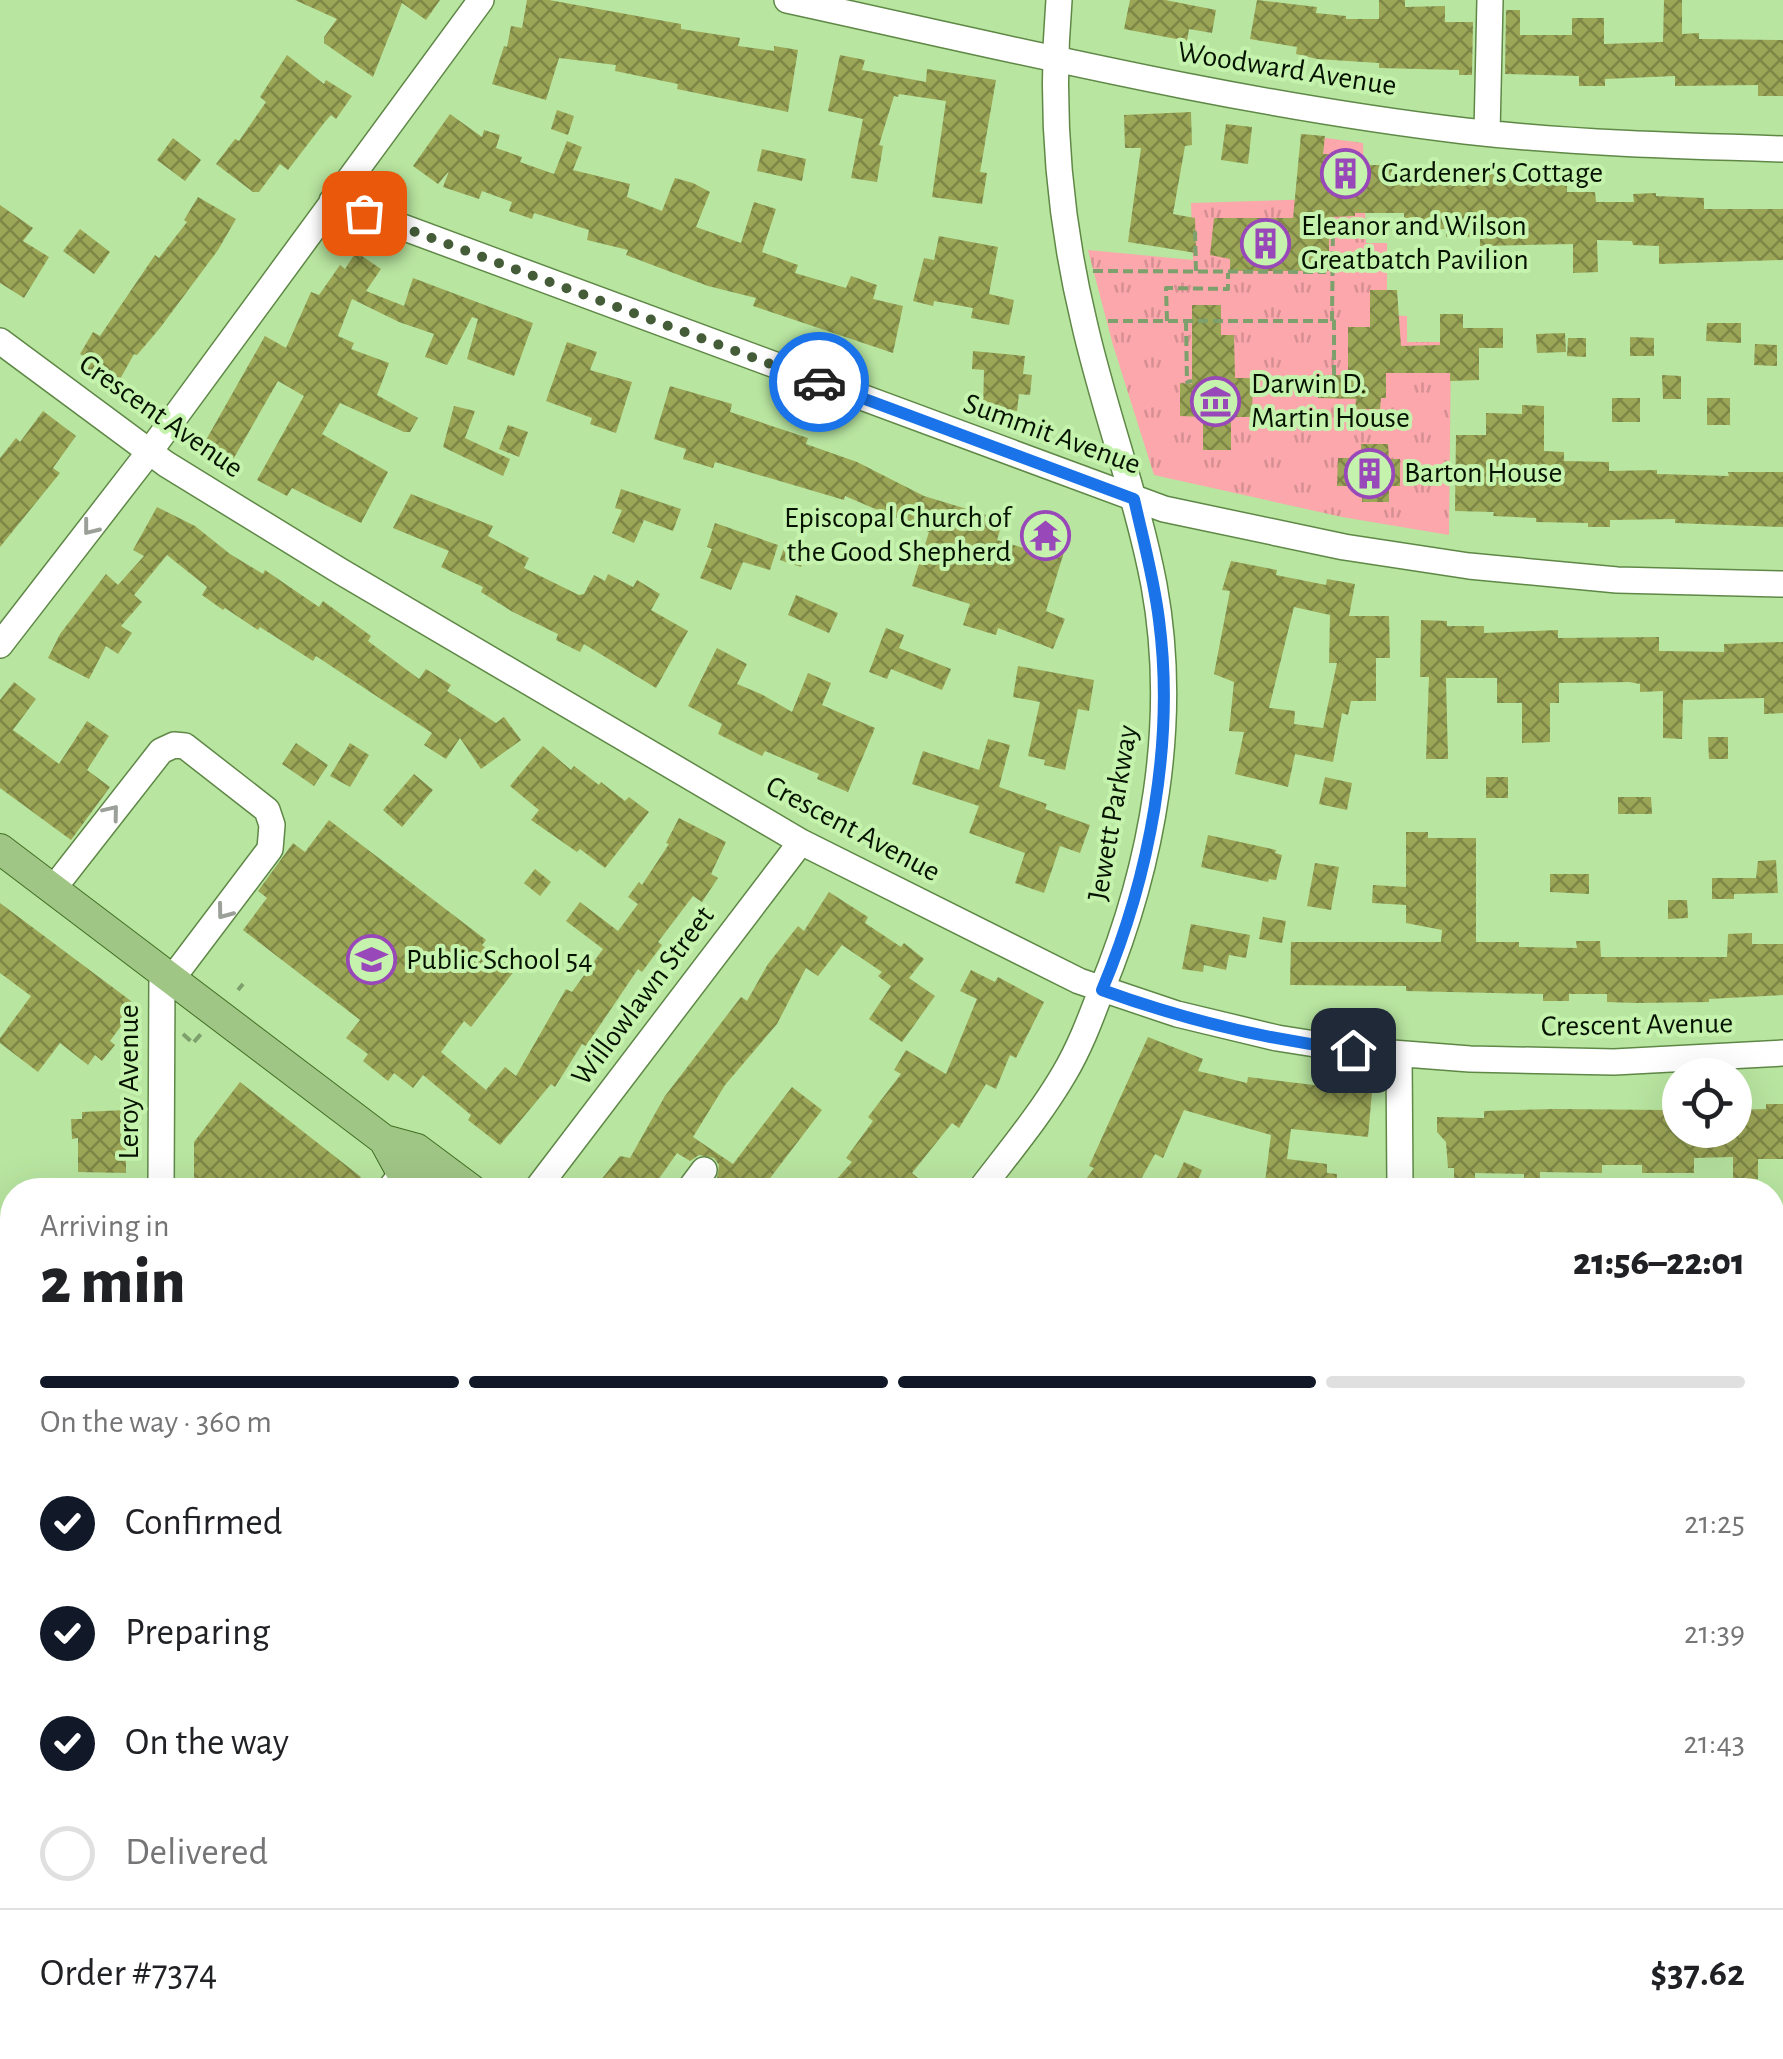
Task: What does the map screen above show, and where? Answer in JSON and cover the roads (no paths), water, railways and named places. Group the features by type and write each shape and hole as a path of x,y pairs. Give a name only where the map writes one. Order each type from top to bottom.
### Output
{"main road":[{"path":"0,849 384,1140 418,1149 456,1178"},
{"path":"384,1140 402,1178"}],"street":[{"path":"0,645 150,451 481,0"},
{"name":"Woodward Avenue","path":"788,0 1055,59 1299,107 1487,133 1783,149"},
{"name":"Jewett Parkway","path":"989,1178 1065,1073 1087,1031 1124,931 1146,843 1156,790 1164,706 1160,623 1134,499 1083,321 1061,186 1055,59 1059,0"},
{"path":"1487,133 1490,0"},
{"name":"Summit Avenue","path":"332,201 1164,509 1272,533 1469,566 1617,580 1783,584"},
{"name":"Crescent Avenue","path":"0,341 150,451 340,571 802,842 1102,990 1177,1014 1277,1038 1400,1054 1614,1062 1783,1054"},
{"path":"52,889 161,751 174,745 185,746 267,810 272,825 270,849 166,977"},
{"name":"Willowlawn Street","path":"545,1178 802,842"},
{"name":"Leroy Avenue","path":"161,1178 166,977"},
{"path":"1400,1054 1400,1178"}],"place":[{"name":"Gardener's Cottage","path":"1346,173"},
{"name":"Eleanor and Wilson Greatbatch Pavilion","path":"1266,243"},
{"name":"Darwin D. Martin House","path":"1216,401"},
{"name":"Barton House","path":"1369,473"},
{"name":"Episcopal Church of the Good Shepherd","path":"1046,535"},
{"name":"Public School 54","path":"371,960"}]}
